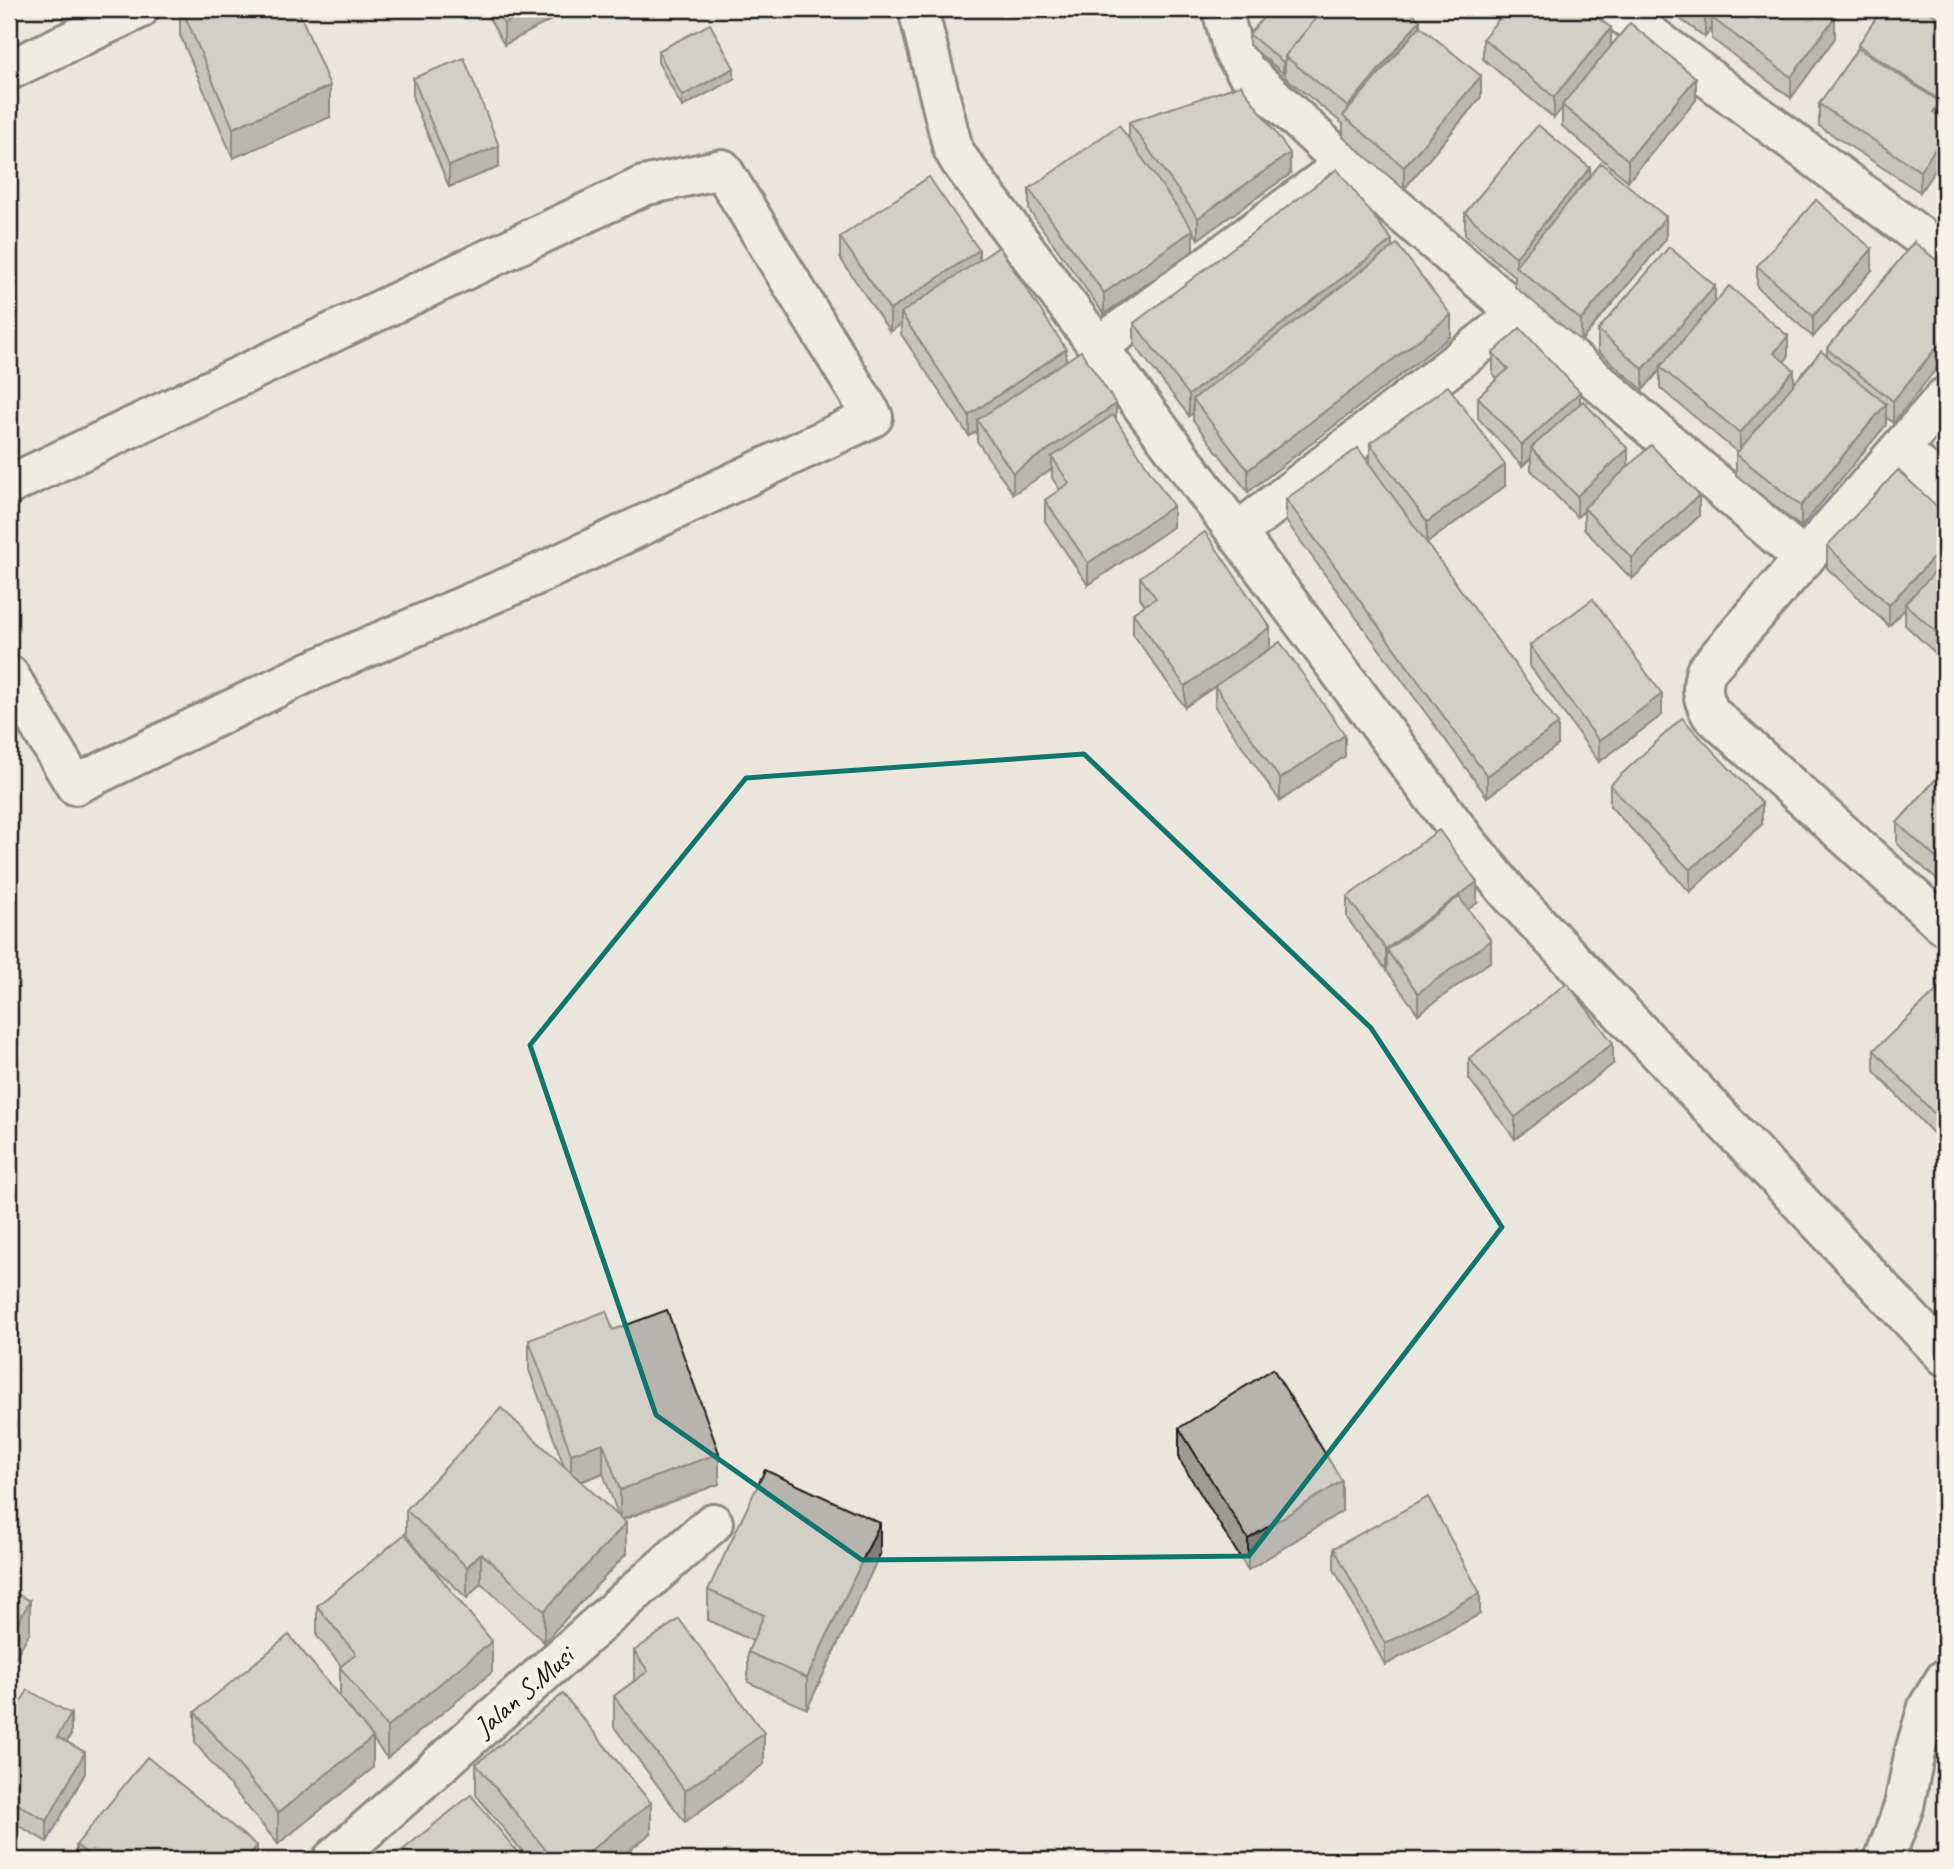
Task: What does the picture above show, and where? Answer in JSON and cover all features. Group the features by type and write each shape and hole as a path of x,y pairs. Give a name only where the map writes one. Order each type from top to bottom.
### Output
{"street":[{"path":"9,70 139,9"},
{"path":"918,9 953,149 1466,841 1509,893 1945,1356"},
{"path":"1222,9 1233,51 1246,71 1345,164 1804,559"},
{"path":"1615,9 1945,255"},
{"path":"1100,346 1345,164"},
{"path":"9,485 643,186 722,169 873,417 534,576 309,672 75,785 9,675"},
{"path":"1238,532 1518,314"},
{"path":"1945,397 1706,671 1701,686 1703,700 1711,714 1945,926"},
{"path":"1900,449 1945,489"},
{"name":"Jalan S.Musi","path":"332,1860 713,1523"},
{"path":"1884,1860 1904,1806 1914,1751 1928,1707 1945,1679"}],"highlighted area":[{"path":"1084,754 1371,1028 1502,1227 1249,1556 862,1560 656,1415 530,1045 746,778"}],"building":[{"path":"182,9 298,9 330,86 233,128"},
{"path":"495,9 532,9 504,24"},
{"path":"1271,9 1324,9 1283,62 1249,34"},
{"path":"1324,9 1407,9 1420,20 1348,107 1285,56"},
{"path":"1507,9 1587,9 1611,28 1554,97 1483,38"},
{"path":"1695,9 1710,9 1705,16"},
{"path":"1718,9 1823,9 1835,17 1791,77 1712,18"},
{"path":"1882,9 1925,9 1945,22 1944,103 1858,45"},
{"path":"1630,23 1696,78 1628,160 1562,105"},
{"path":"710,24 734,68 682,96 658,51"},
{"path":"1420,26 1481,76 1404,167 1343,116"},
{"path":"1858,48 1940,102 1933,112 1945,120 1945,134 1920,171 1819,104"},
{"path":"464,58 499,146 449,166 413,78"},
{"path":"1241,85 1290,153 1198,218 1129,122"},
{"path":"1119,125 1193,230 1104,293 1029,189"},
{"path":"1538,125 1590,168 1516,257 1465,213"},
{"path":"1601,163 1666,217 1581,320 1515,266"},
{"path":"1337,169 1392,240 1189,395 1134,323"},
{"path":"929,177 979,250 890,310 840,237"},
{"path":"1816,200 1872,249 1813,316 1757,266"},
{"path":"1914,242 1945,267 1945,337 1893,401 1827,349"},
{"path":"1397,244 1451,315 1248,470 1193,399"},
{"path":"999,247 1066,349 969,415 901,313"},
{"path":"1669,247 1715,286 1643,369 1598,330"},
{"path":"1729,286 1788,336 1774,353 1794,370 1740,433 1660,367"},
{"path":"1520,328 1580,392 1522,445 1478,397 1508,369 1493,353"},
{"path":"1081,351 1116,404 1013,473 977,420"},
{"path":"1821,351 1886,404 1801,506 1736,454"},
{"path":"1448,386 1505,465 1427,522 1370,443"},
{"path":"1583,401 1628,449 1577,496 1531,448"},
{"path":"1113,415 1173,506 1088,563 1045,500 1069,483 1052,457"},
{"path":"1651,445 1699,495 1632,558 1584,508"},
{"path":"1358,448 1558,724 1487,776 1286,499"},
{"path":"1898,470 1945,514 1945,545 1889,605 1827,546"},
{"path":"1205,532 1270,627 1185,686 1133,613 1156,598 1140,577"},
{"path":"1945,561 1945,640 1905,604"},
{"path":"1593,599 1662,694 1599,741 1530,645"},
{"path":"1280,642 1345,735 1280,779 1215,686"},
{"path":"1682,718 1762,803 1690,870 1610,785"},
{"path":"1945,769 1945,866 1897,823"},
{"path":"1439,830 1477,882 1386,949 1347,897"},
{"path":"1459,897 1491,940 1418,993 1387,950"},
{"path":"1567,983 1613,1043 1515,1117 1469,1058"},
{"path":"1945,983 1945,1125 1874,1050"},
{"path":"667,1310 719,1453 620,1490 603,1443 571,1454 529,1340 606,1311 613,1330"},
{"path":"1273,1369 1342,1481 1248,1539 1179,1428"},
{"path":"501,1408 626,1523 544,1611 481,1553 467,1567 406,1510"},
{"path":"765,1470 880,1523 807,1678 748,1652 764,1615 708,1590"},
{"path":"1428,1497 1480,1593 1385,1644 1334,1548"},
{"path":"405,1534 492,1641 387,1727 340,1667 356,1654 317,1606"},
{"path":"9,1589 30,1601 9,1637"},
{"path":"679,1619 764,1733 685,1791 614,1696 648,1671 634,1651"},
{"path":"289,1635 373,1737 278,1813 195,1712"},
{"path":"28,1690 71,1714 57,1737 85,1752 47,1821 9,1799 9,1710 14,1713"},
{"path":"563,1694 651,1803 578,1860 554,1860 476,1764"},
{"path":"147,1757 257,1846 245,1860 95,1860 76,1845"},
{"path":"471,1795 524,1860 390,1860"}]}
